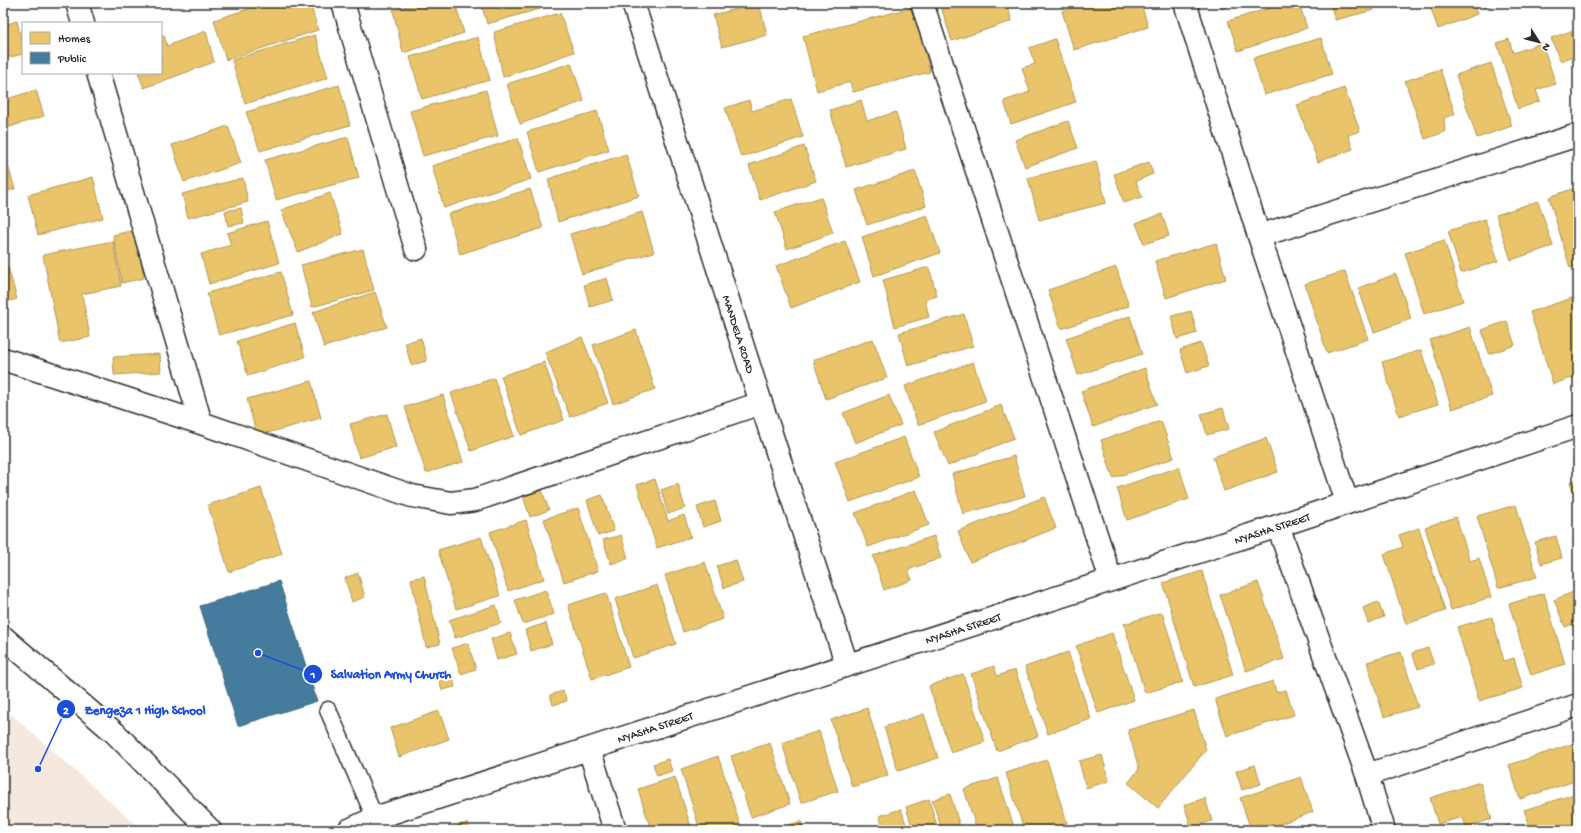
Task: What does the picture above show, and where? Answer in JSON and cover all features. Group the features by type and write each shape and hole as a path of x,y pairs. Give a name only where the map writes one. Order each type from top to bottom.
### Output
{"street":[{"path":"77,3 83,22"},
{"path":"344,3 416,249"},
{"name":"MANDELA ROAD","path":"633,3 761,403 847,665"},
{"path":"922,3 1111,580"},
{"path":"1185,3 1259,236 1347,502"},
{"path":"98,74 201,423"},
{"path":"1259,236 1578,135"},
{"path":"3,359 201,423 412,496 451,503 475,500 761,403"},
{"name":"NYASHA STREET","path":"349,830 375,818 1278,526 1578,426"},
{"path":"1278,526 1367,775 1384,830"},
{"path":"3,637 115,733 210,830"},
{"path":"1367,775 1578,705"},
{"path":"589,749 615,830"}],"lane":[{"path":"328,710 375,818"}],"shaded area":[{"path":"3,707 142,830 3,830"}],"building: Homes":[{"path":"212,3 226,3 213,7"},
{"path":"266,3 310,3 318,30 226,60 214,20"},
{"path":"418,3 455,3 464,33 403,53 393,10"},
{"path":"481,3 556,3 557,4 487,24"},
{"path":"759,3 767,35 722,47 713,15"},
{"path":"1006,3 1012,21 952,41 940,4"},
{"path":"1090,3 1141,3 1148,27 1074,50 1062,11"},
{"path":"1219,3 1237,3 1221,9"},
{"path":"1286,3 1299,3 1307,28 1238,51 1228,21"},
{"path":"1330,3 1372,3 1374,10 1335,20"},
{"path":"1429,3 1473,3 1477,14 1438,29"},
{"path":"1483,3 1500,3 1484,8"},
{"path":"914,7 930,72 853,92 850,82 817,91 803,36"},
{"path":"560,13 574,52 503,77 494,32"},
{"path":"17,21 22,42 22,54 3,59 3,25"},
{"path":"206,31 214,62 144,88 138,74 162,74 162,35 164,35 167,46"},
{"path":"1571,31 1578,55 1560,61 1551,38"},
{"path":"315,35 328,78 245,104 232,60"},
{"path":"478,37 490,80 422,99 410,57"},
{"path":"1321,38 1332,74 1264,95 1253,58"},
{"path":"1055,39 1076,102 1011,124 1004,101 1030,92 1022,68 1035,64 1029,48"},
{"path":"1509,39 1513,53 1542,43 1556,84 1536,90 1540,101 1518,109 1497,43"},
{"path":"571,63 584,101 520,124 507,84"},
{"path":"1491,63 1512,126 1477,138 1456,75"},
{"path":"1440,69 1455,114 1444,118 1445,132 1425,139 1405,81"},
{"path":"339,85 350,125 260,151 246,112"},
{"path":"1344,88 1360,131 1348,135 1353,149 1318,162 1297,105"},
{"path":"36,90 44,116 3,129 3,100"},
{"path":"486,90 498,136 423,156 410,111"},
{"path":"791,99 803,137 741,157 725,108 749,100 752,111"},
{"path":"861,100 867,121 896,112 906,149 846,167 830,110"},
{"path":"597,111 609,150 539,172 527,132"},
{"path":"1068,121 1078,148 1025,167 1015,140"},
{"path":"228,126 241,163 184,182 172,145"},
{"path":"348,137 359,178 276,200 265,160"},
{"path":"518,138 531,179 444,208 432,166"},
{"path":"804,146 816,181 760,200 749,165"},
{"path":"626,154 639,196 558,222 548,179"},
{"path":"5,156 15,189 3,192 3,157"},
{"path":"1096,161 1106,203 1039,220 1028,178"},
{"path":"1149,162 1153,174 1136,181 1142,197 1124,203 1114,174"},
{"path":"915,171 926,206 867,225 856,190"},
{"path":"93,177 103,218 38,235 28,195"},
{"path":"243,178 248,202 188,218 182,194"},
{"path":"1578,187 1578,265 1570,268 1549,197"},
{"path":"530,189 543,228 460,254 448,214"},
{"path":"330,193 343,234 298,252 281,210"},
{"path":"821,197 833,233 787,249 775,212"},
{"path":"1538,201 1553,246 1511,260 1496,215"},
{"path":"241,208 244,223 228,226 225,211"},
{"path":"642,212 654,252 582,274 570,234"},
{"path":"1162,214 1169,236 1144,244 1136,223"},
{"path":"927,215 940,253 874,276 862,237"},
{"path":"1485,219 1498,261 1461,273 1448,231"},
{"path":"267,221 279,263 209,284 201,254 231,245 227,233"},
{"path":"135,230 144,278 122,283 113,235"},
{"path":"1444,240 1463,301 1424,314 1405,253"},
{"path":"113,241 121,286 82,294 90,337 60,343 43,255"},
{"path":"845,241 860,282 791,308 776,266"},
{"path":"1216,243 1226,279 1166,298 1155,261"},
{"path":"363,249 374,290 312,307 301,265"},
{"path":"8,267 17,299 3,303 3,268"},
{"path":"929,267 937,296 925,300 929,317 895,327 883,280"},
{"path":"1116,267 1129,306 1061,329 1048,290"},
{"path":"1345,271 1368,339 1327,353 1305,284"},
{"path":"281,272 293,315 219,335 207,293"},
{"path":"1396,274 1411,319 1374,332 1358,288"},
{"path":"607,278 613,300 590,307 584,285"},
{"path":"1578,288 1578,299 1575,289"},
{"path":"375,292 387,327 324,347 313,312"},
{"path":"1572,298 1578,317 1578,376 1553,384 1530,312"},
{"path":"1191,311 1197,333 1177,339 1171,316"},
{"path":"964,314 973,346 908,366 899,333"},
{"path":"1130,316 1142,354 1078,375 1066,338"},
{"path":"1507,321 1515,345 1489,354 1482,330"},
{"path":"295,323 305,357 248,376 237,341"},
{"path":"1470,327 1492,396 1452,409 1430,340"},
{"path":"636,330 655,389 613,404 593,345"},
{"path":"582,337 608,403 570,417 545,352"},
{"path":"421,338 427,361 411,365 405,343"},
{"path":"873,339 887,378 826,399 813,360"},
{"path":"1201,343 1209,366 1187,373 1180,350"},
{"path":"1421,350 1438,404 1399,416 1382,362"},
{"path":"160,354 161,372 114,375 113,357"},
{"path":"544,362 564,420 521,435 501,376"},
{"path":"973,362 986,401 918,425 905,386"},
{"path":"1145,368 1157,404 1093,427 1081,391"},
{"path":"494,378 514,436 471,451 451,393"},
{"path":"311,381 321,418 257,436 247,399"},
{"path":"443,395 463,462 426,473 405,407"},
{"path":"889,395 901,425 855,443 843,413"},
{"path":"1001,405 1014,438 948,466 934,432"},
{"path":"1223,408 1229,429 1207,435 1201,414"},
{"path":"387,414 396,447 359,458 350,424"},
{"path":"1161,421 1174,458 1113,478 1101,440"},
{"path":"904,437 919,477 850,502 835,462"},
{"path":"1266,438 1278,472 1224,491 1213,457"},
{"path":"1014,456 1025,496 963,514 952,474"},
{"path":"1179,467 1189,499 1127,520 1117,488"},
{"path":"655,479 668,521 684,515 691,537 657,548 637,485"},
{"path":"1578,479 1578,505 1570,482"},
{"path":"678,484 685,508 668,514 661,490"},
{"path":"261,488 282,554 229,572 208,505"},
{"path":"542,490 549,510 530,517 523,496"},
{"path":"916,490 929,525 868,547 855,513"},
{"path":"602,495 614,531 598,536 587,500"},
{"path":"1044,497 1056,528 970,562 958,531"},
{"path":"715,501 721,521 703,527 697,507"},
{"path":"1516,505 1537,577 1498,588 1477,516"},
{"path":"578,508 598,571 564,582 544,519"},
{"path":"1456,517 1470,561 1479,558 1491,597 1451,610 1425,527"},
{"path":"526,520 544,579 508,591 490,532"},
{"path":"1419,528 1445,611 1406,624 1384,554 1403,547 1399,535"},
{"path":"621,535 628,558 611,564 603,540"},
{"path":"934,536 941,558 908,570 912,580 884,590 873,556"},
{"path":"1556,536 1562,558 1541,564 1535,542"},
{"path":"481,537 500,596 456,609 438,550"},
{"path":"736,560 743,582 724,588 717,566"},
{"path":"705,562 723,619 683,632 665,575"},
{"path":"1202,571 1233,675 1194,687 1163,583"},
{"path":"358,573 365,597 352,602 345,578"},
{"path":"424,576 440,644 426,647 411,579"},
{"path":"1258,582 1284,659 1246,671 1220,595"},
{"path":"657,585 676,644 633,658 615,599"},
{"path":"546,590 554,614 523,624 515,600"},
{"path":"1573,592 1578,605 1578,622 1565,627 1554,600"},
{"path":"606,593 629,667 592,679 568,605"},
{"path":"1544,593 1565,664 1531,675 1509,604"},
{"path":"1378,602 1384,617 1368,623 1363,608"},
{"path":"496,605 501,623 455,638 449,620"},
{"path":"1162,612 1183,682 1145,693 1124,624"},
{"path":"1492,617 1504,661 1514,658 1523,688 1479,701 1457,627"},
{"path":"546,623 552,644 531,651 525,630"},
{"path":"510,633 517,654 497,660 491,639"},
{"path":"1112,633 1134,700 1098,713 1076,646"},
{"path":"468,643 476,669 461,674 452,648"},
{"path":"1428,648 1434,664 1418,669 1412,653"},
{"path":"1068,652 1091,719 1048,734 1025,667"},
{"path":"1401,652 1418,707 1384,717 1367,662"},
{"path":"994,666 997,676 1015,670 1038,736 997,751 971,674"},
{"path":"452,673 455,687 442,690 438,677"},
{"path":"963,674 985,742 951,753 929,686"},
{"path":"1273,681 1276,692 1286,690 1294,715 1227,736 1215,699"},
{"path":"563,691 567,701 553,705 550,695"},
{"path":"867,708 888,775 852,787 831,720"},
{"path":"1194,710 1206,750 1158,808 1128,783 1139,769 1128,730"},
{"path":"439,711 449,739 399,757 390,728"},
{"path":"924,714 938,758 898,771 884,727"},
{"path":"819,731 838,791 801,803 782,743"},
{"path":"770,743 790,804 751,817 731,756"},
{"path":"1575,743 1578,752 1578,780 1520,799 1509,765"},
{"path":"1102,755 1109,781 1086,788 1079,761"},
{"path":"718,756 741,828 734,830 700,830 681,769"},
{"path":"668,759 672,771 657,776 653,764"},
{"path":"1047,760 1067,823 1045,830 1024,830 1006,773"},
{"path":"1255,765 1261,784 1242,790 1236,771"},
{"path":"675,777 692,830 671,830 669,826 651,830 638,789"},
{"path":"1301,777 1313,812 1263,830 1251,830 1240,798"},
{"path":"998,778 1015,830 977,830 964,789"},
{"path":"1480,782 1492,819 1466,827 1463,817 1438,824 1430,798"},
{"path":"1578,793 1578,830 1531,830 1524,810"},
{"path":"950,794 961,830 942,830 932,800"},
{"path":"1205,798 1212,821 1201,824 1203,830 1178,830 1191,826 1184,805"},
{"path":"929,799 937,826 924,830 913,830 906,807"},
{"path":"901,809 908,830 884,830 879,816"},
{"path":"801,821 804,830 777,829"},
{"path":"467,823 470,830 447,830"},
{"path":"1509,825 1510,830 1495,830"},
{"path":"849,827 850,830 839,830"}],"building: Public":[{"path":"279,581 317,701 238,726 200,606"}],"place":[{"name":"Salvation Army Church","path":"258,653"},
{"name":"Zengeza 1 High School","path":"38,769"}]}
